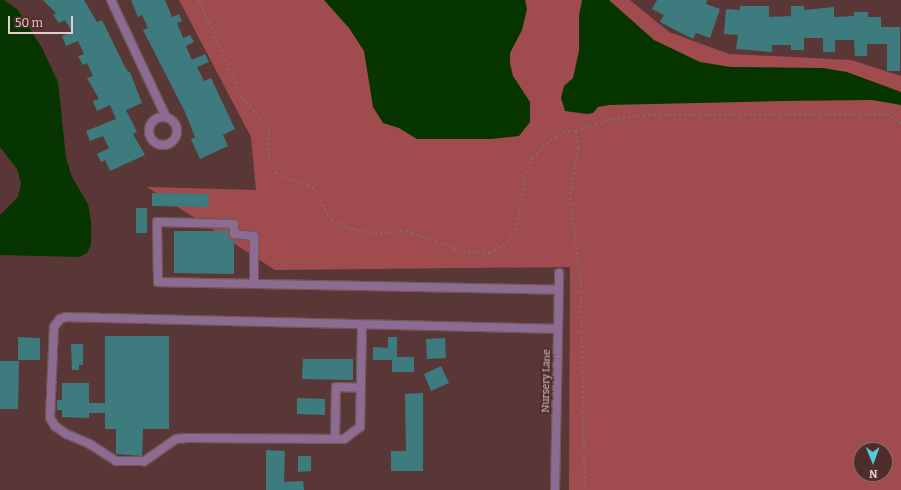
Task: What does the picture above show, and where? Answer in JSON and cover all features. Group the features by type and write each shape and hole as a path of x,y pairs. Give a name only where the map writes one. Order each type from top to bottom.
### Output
{"street":[{"path":"111,0 166,117"},
{"path":"254,283 254,236 234,234 234,224 157,222 158,282 558,290"},
{"name":"Nursery Lane","path":"555,490 558,273"},
{"path":"362,325 360,427 344,439 176,439 144,461 116,461 90,444 66,434 55,426 50,418 54,327 60,319 66,317 558,329"},
{"path":"335,439 336,387 360,388"}],"path":[{"path":"199,0 243,99 269,128 269,158 276,173 288,180 313,187 331,220 352,229 375,234 407,231 463,252 490,253 506,243 517,225 524,178 532,158 550,140 568,131 576,131 613,119 649,115 887,114 901,123"},
{"path":"576,131 580,148 570,198 581,281 585,490"}],"shaded area":[{"path":"0,0 4,0 18,10 42,48 58,82 66,158 72,177 88,204 91,221 91,245 87,253 79,257 0,255 0,215 18,197 21,183 17,169 0,147"},
{"path":"179,0 630,0 669,32 729,54 851,60 901,76 901,490 569,490 570,267 275,270 147,187 256,190 251,137"},
{"path":"324,0 525,0 527,9 522,30 510,53 510,63 513,76 530,102 530,122 519,136 491,139 417,139 399,128 383,123 373,107 364,51 349,28"},
{"path":"582,0 609,0 654,40 700,62 731,67 823,68 847,72 901,92 901,105 872,100 782,101 609,105 598,107 593,113 587,114 565,111 561,98 564,86 573,78 579,51 579,16"}],"building":[{"path":"43,0 84,0 97,22 102,20 123,63 128,72 130,72 142,103 126,110 137,132 133,134 145,155 110,171 105,160 101,162 97,154 109,148 103,136 90,141 86,131 116,119 110,105 97,111 93,101 99,99 87,78 93,76 87,63 83,65 78,56 84,54 78,41 66,46 62,36 72,32 65,20 59,23 53,15 56,13"},
{"path":"131,0 165,0 172,17 179,14 182,21 177,23 183,38 190,35 194,42 186,46 192,60 205,54 209,62 197,67 204,81 211,78 235,129 223,135 228,146 200,159 191,139 195,137 185,112 143,30 148,28 142,15 138,17"},
{"path":"657,0 707,0 706,4 720,9 710,38 696,33 693,39 660,22 664,15 652,9"},
{"path":"740,6 769,6 769,17 791,16 791,6 804,6 804,10 834,7 834,17 854,16 854,12 868,12 868,17 881,17 881,27 900,27 900,71 887,71 887,44 867,44 867,56 855,56 854,40 835,40 835,52 823,52 823,38 804,38 804,50 791,50 791,45 772,45 772,52 736,49 738,35 724,34 726,9 740,10"},
{"path":"152,193 209,194 208,207 152,206"},
{"path":"136,208 147,208 147,233 136,233"},
{"path":"174,231 228,231 229,239 234,240 234,274 174,273"},
{"path":"105,336 169,336 169,429 143,429 142,456 116,454 116,429 105,429 105,413 89,413 89,418 62,417 62,410 57,410 57,400 62,400 62,383 89,383 89,403 105,403"},
{"path":"18,337 40,338 40,360 18,360"},
{"path":"388,337 397,337 397,357 414,357 414,372 392,372 392,360 373,360 373,347 388,348"},
{"path":"445,338 446,358 427,359 426,339"},
{"path":"71,344 83,344 83,365 79,365 79,370 72,370"},
{"path":"303,359 353,359 353,380 302,379"},
{"path":"0,361 19,361 18,409 0,409"},
{"path":"441,366 449,383 431,391 424,374"},
{"path":"423,393 423,471 391,471 391,451 406,451 405,394"},
{"path":"297,398 325,399 325,415 297,414"},
{"path":"266,450 285,451 284,482 303,481 304,490 266,490"},
{"path":"298,456 311,456 311,471 298,472"}]}
